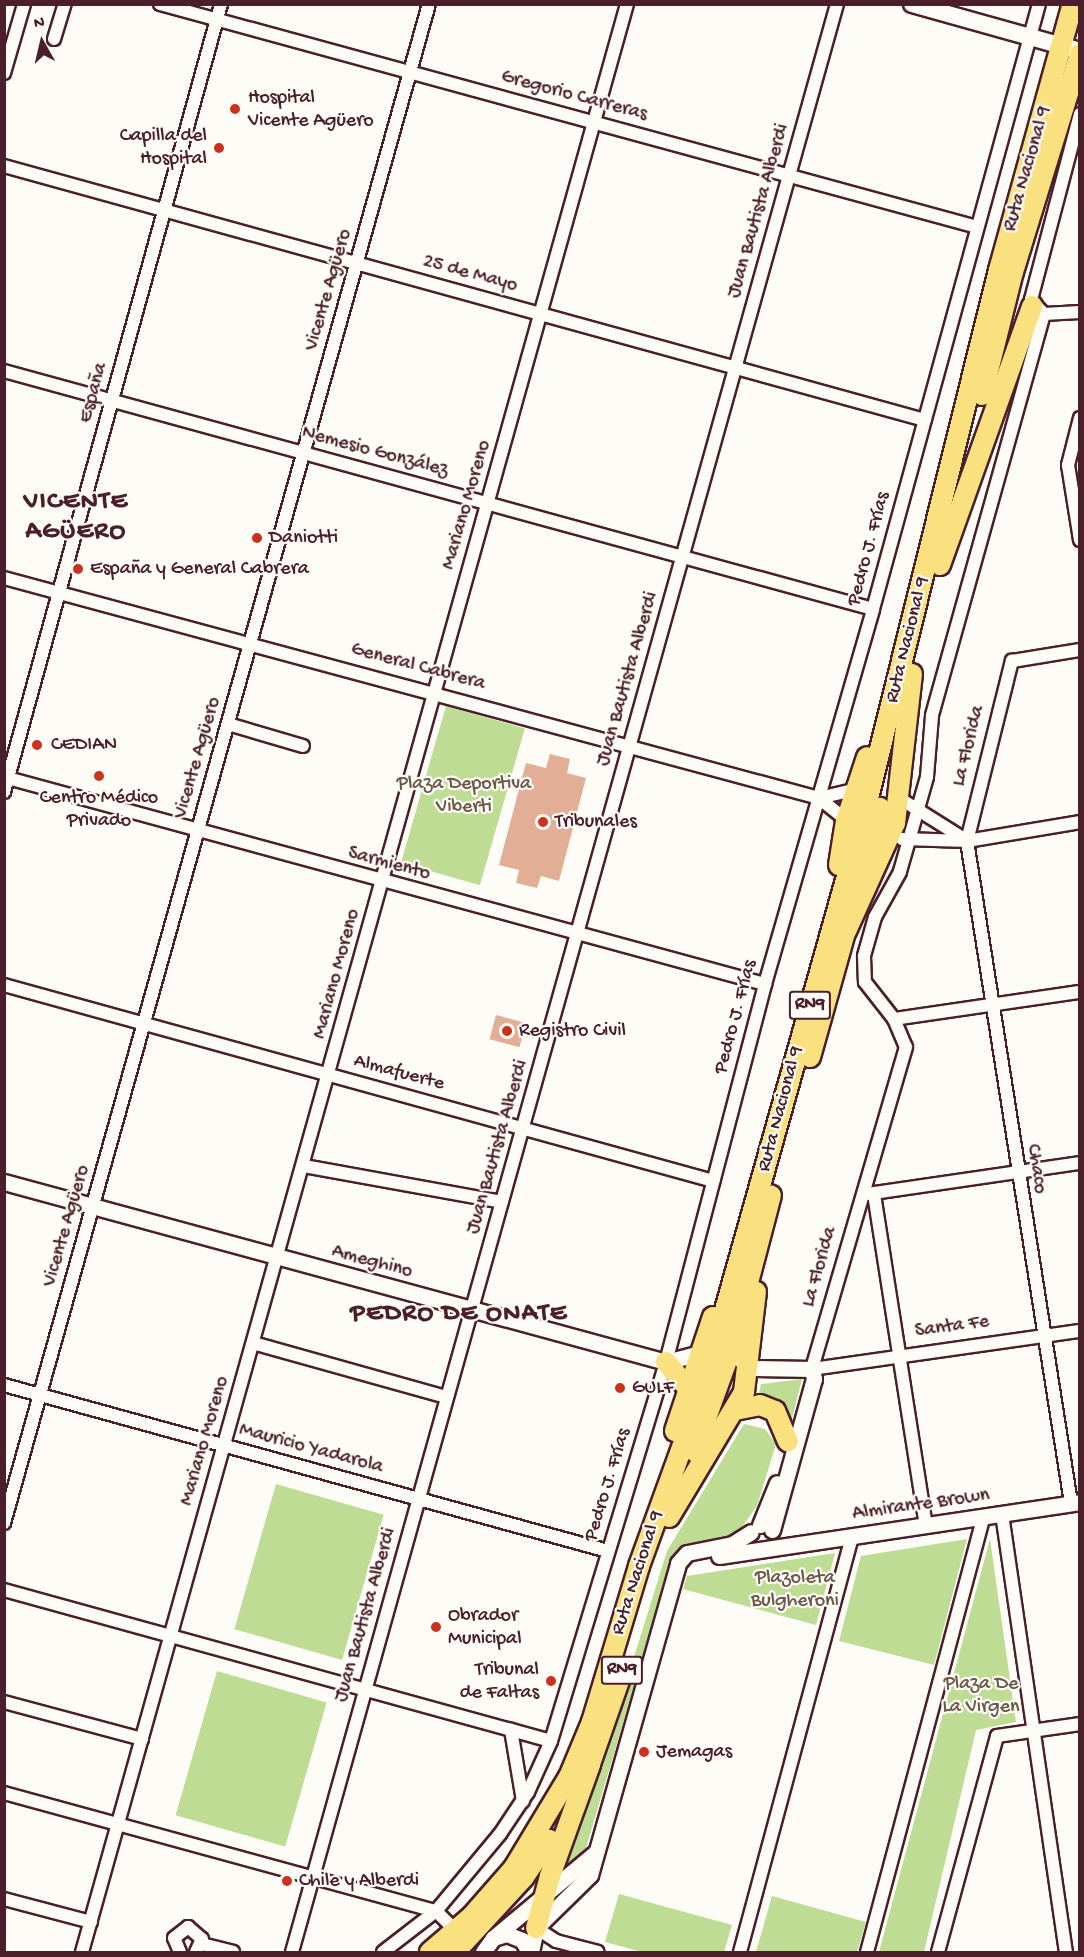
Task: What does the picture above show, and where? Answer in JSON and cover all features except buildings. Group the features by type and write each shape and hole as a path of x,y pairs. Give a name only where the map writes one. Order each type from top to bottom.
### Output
{"highway":[{"name":"Ruta Nacional 9","path":"867,830 912,674 1013,272 1074,51 1073,4"},
{"name":"Ruta Nacional 9","path":"867,830 894,694 999,270 1074,51"},
{"path":"940,565 1038,310"},
{"path":"837,936 867,830 899,798 912,674"},
{"path":"837,936 867,830 855,790 894,694"},
{"name":"Ruta Nacional 9","path":"714,1353 762,1228 837,936"},
{"name":"Ruta Nacional 9","path":"430,1953 463,1945 539,1856 590,1765 837,936"},
{"name":"RN9","path":"663,1515 735,1410 750,1366 762,1228"},
{"name":"RN9","path":"663,1515 661,1480 688,1388 714,1353"},
{"path":"666,1362 688,1388"},
{"path":"735,1410 760,1405 775,1411 788,1442"},
{"name":"Ruta Nacional 9","path":"463,1945 526,1851 569,1777 598,1706 663,1515"},
{"path":"532,1944 543,1896 590,1765"}],"main road":[{"path":"912,4 1074,51"}],"street":[{"path":"4,73 24,4"},
{"path":"54,39 65,4"},
{"name":"Gregorio Carreras","path":"160,4 977,227"},
{"name":"España","path":"4,792 61,593 221,4"},
{"name":"Vicente Agüero","path":"4,1523 429,4"},
{"name":"Mariano Moreno","path":"82,1953 330,1074 627,4"},
{"name":"Juan Bautista Alberdi","path":"292,1953 837,4"},
{"name":"Pedro J. Frías","path":"383,1953 436,1911 523,1801 551,1741 666,1362 765,984 873,609 1039,4"},
{"name":"La Florida","path":"764,1536 814,1379 812,1369 868,1194 906,1047 894,1019 865,982 863,965 875,917 900,872 927,777 932,716 1038,310 1034,281 1080,114"},
{"name":"25 de Mayo","path":"4,166 163,213 357,263 924,420"},
{"path":"1038,310 1080,312"},
{"name":"Nemesio González","path":"4,370 112,402 304,452 873,609"},
{"path":"1080,417 1070,452 1075,477 1080,540"},
{"name":"General Cabrera","path":"4,578 251,641 819,798"},
{"name":"La Florida","path":"967,841 1012,661 1080,650"},
{"path":"228,724 303,746"},
{"name":"Sarmiento","path":"7,778 197,832 765,984"},
{"path":"819,798 855,790"},
{"path":"819,798 867,830 909,840 967,841 1080,822"},
{"path":"899,798 967,841"},
{"name":"Chaco","path":"967,841 1017,1173 1075,1503"},
{"name":"Almafuerte","path":"4,985 713,1181"},
{"path":"894,1019 1080,992"},
{"path":"926,1526 901,1355 868,1194 1080,1163"},
{"path":"304,1166 502,1202"},
{"name":"Ameghino","path":"4,1182 471,1311 666,1362"},
{"name":"Santa Fe","path":"812,1369 1080,1331"},
{"path":"253,1344 447,1397"},
{"path":"532,1944 585,1883 675,1574 703,1559 764,1536 788,1442 812,1369 750,1366 714,1353 666,1362"},
{"name":"Mauricio Yadarola","path":"4,1385 608,1551"},
{"name":"Almirante Brown","path":"764,1536 798,1543 1075,1503"},
{"path":"1002,1514 1066,1953"},
{"path":"867,1953 984,1516"},
{"path":"740,1953 852,1536"},
{"path":"4,1590 551,1741"},
{"path":"4,1702 142,1739"},
{"path":"938,1953 997,1736 1080,1724"},
{"path":"511,1730 523,1801"},
{"path":"4,1793 436,1911 463,1945"},
{"path":"483,1953 493,1938 595,1853"},
{"path":"4,1899 91,1922"},
{"path":"180,1953 174,1938 183,1928 197,1930 199,1948 232,1953"},
{"path":"493,1938 518,1937 532,1944 556,1941 598,1953"}],"green space":[{"name":"Plaza Deportiva Viberti","path":"446,706 525,729 480,885 401,863"},
{"path":"802,1379 792,1419 758,1398 761,1384"},
{"path":"744,1424 765,1429 776,1444 757,1506 734,1538 686,1544 672,1558 586,1848 554,1877 587,1808 667,1551"},
{"path":"276,1484 384,1515 342,1660 234,1629"},
{"path":"967,1539 934,1665 839,1641 861,1556"},
{"name":"Plaza De La Virgen","path":"990,1539 1016,1722 976,1730 924,1952 879,1952"},
{"name":"Plazoleta Bulgheroni","path":"835,1553 816,1625 683,1589 687,1576"},
{"path":"217,1671 327,1702 285,1847 176,1815"},
{"path":"619,1894 732,1925 724,1952 642,1952 605,1942"},
{"path":"772,1896 866,1922 857,1952 756,1952"}],"place":[{"name":"Hospital Vicente Agüero","path":"235,109"},
{"name":"Capilla del Hospital","path":"219,148"},
{"name":"Daniotti","path":"257,538"},
{"name":"España y General Cabrera","path":"78,569"},
{"name":"CEDIAN","path":"37,745"},
{"name":"Centro Médico Privado","path":"99,776"},
{"name":"Tribunales","path":"543,822"},
{"name":"Registro Civil","path":"507,1031"},
{"name":"GULF","path":"620,1388"},
{"name":"Obrador Municipal","path":"436,1627"},
{"name":"Tribunal de Faltas","path":"551,1681"},
{"name":"Jemagas","path":"644,1752"},
{"name":"Chile y Alberdi","path":"287,1881"}],"district":[{"name":"VICENTE AGÜERO","path":"76,518"},
{"name":"PEDRO DE ONATE","path":"459,1315"}]}
